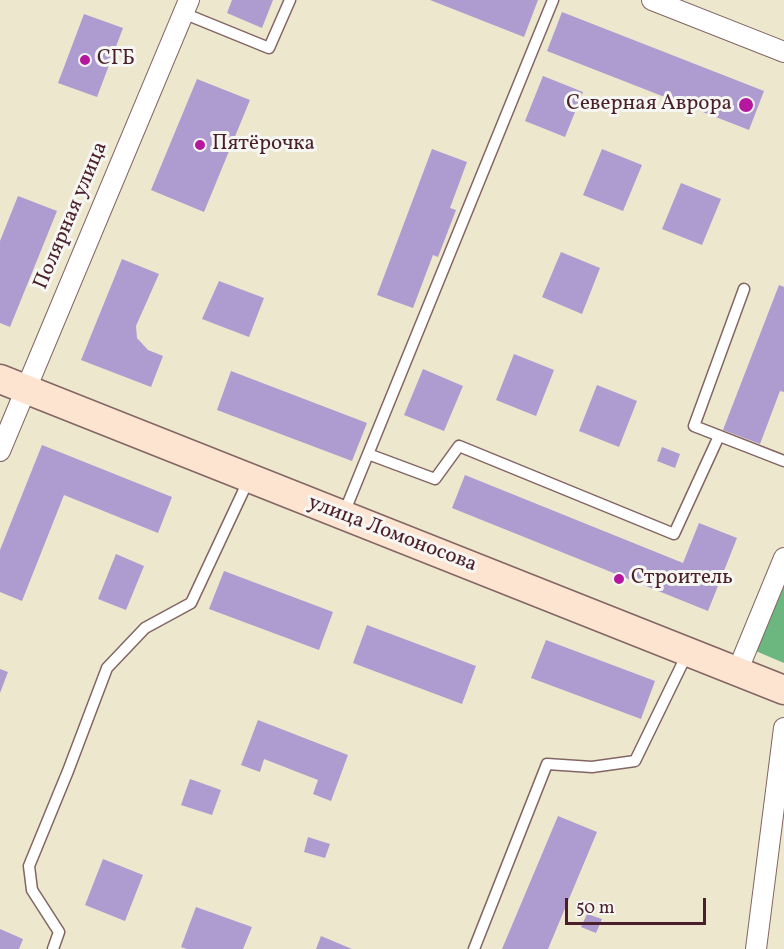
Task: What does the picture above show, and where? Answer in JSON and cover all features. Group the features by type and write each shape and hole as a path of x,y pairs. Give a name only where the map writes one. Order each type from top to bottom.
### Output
{"street":[{"path":"652,0 784,52"},
{"name":"Полярная улица","path":"0,451 13,384 186,7"},
{"name":"улица Ломоносова","path":"13,384 784,690"},
{"path":"737,672 784,558"},
{"path":"756,949 784,728"}],"lane":[{"path":"186,7 269,48 290,0"},
{"path":"343,515 553,0"},
{"path":"744,289 694,426 784,461"},
{"path":"368,454 435,479 459,446 674,534 719,436"},
{"path":"52,949 59,932 32,890 28,866 68,771 107,668 145,628 191,603 249,478"},
{"path":"474,949 547,764 592,767 635,761 688,652"}],"green space":[{"path":"784,568 784,663 751,649"}],"building":[{"path":"232,0 273,0 262,28 227,13"},
{"path":"430,0 538,0 524,37"},
{"path":"562,12 764,91 749,130 547,51"},
{"path":"84,14 123,28 97,97 58,83"},
{"path":"543,76 583,92 565,137 525,121"},
{"name":"Пятёрочка","path":"197,79 250,100 204,212 151,190"},
{"path":"432,149 467,162 450,208 456,210 438,257 433,255 413,308 377,295"},
{"path":"602,149 642,165 623,211 583,195"},
{"path":"681,183 721,199 702,245 662,229"},
{"path":"18,196 57,211 10,327 0,323 0,241"},
{"path":"561,252 600,268 582,314 542,297"},
{"path":"122,259 159,274 136,326 137,338 148,350 163,356 151,387 81,360"},
{"path":"219,281 264,298 249,337 202,319"},
{"path":"779,285 784,287 784,392 780,391 760,444 723,430"},
{"path":"514,354 554,370 536,416 496,400"},
{"path":"423,369 463,386 444,431 404,415"},
{"path":"231,371 367,423 352,461 217,410"},
{"path":"597,385 637,401 619,447 579,431"},
{"path":"42,445 172,497 158,533 64,495 22,601 0,592 0,550"},
{"path":"662,447 680,454 675,468 657,461"},
{"path":"465,475 683,563 699,523 737,538 708,611 452,508"},
{"path":"116,554 144,566 126,610 98,599"},
{"path":"224,571 333,612 319,650 209,609"},
{"path":"367,625 476,666 462,704 353,663"},
{"path":"546,640 655,681 641,719 531,678"},
{"path":"0,669 8,672 0,693"},
{"path":"258,720 348,755 331,801 313,794 318,780 264,759 260,772 241,765"},
{"path":"190,779 221,790 212,815 181,805"},
{"path":"558,816 597,832 548,949 502,949"},
{"path":"308,837 330,844 325,858 304,852"},
{"path":"103,859 143,875 125,921 85,905"},
{"path":"196,907 252,927 243,949 187,949 181,947"},
{"path":"587,914 602,919 596,933 581,927"},
{"path":"0,929 23,939 19,949 0,949"},
{"path":"321,936 352,949 316,949"}],"place":[{"name":"СГБ","path":"85,60"},
{"name":"Северная Аврора","path":"746,105"},
{"name":"Пятёрочка","path":"200,145"},
{"name":"Строитель","path":"619,579"}]}
